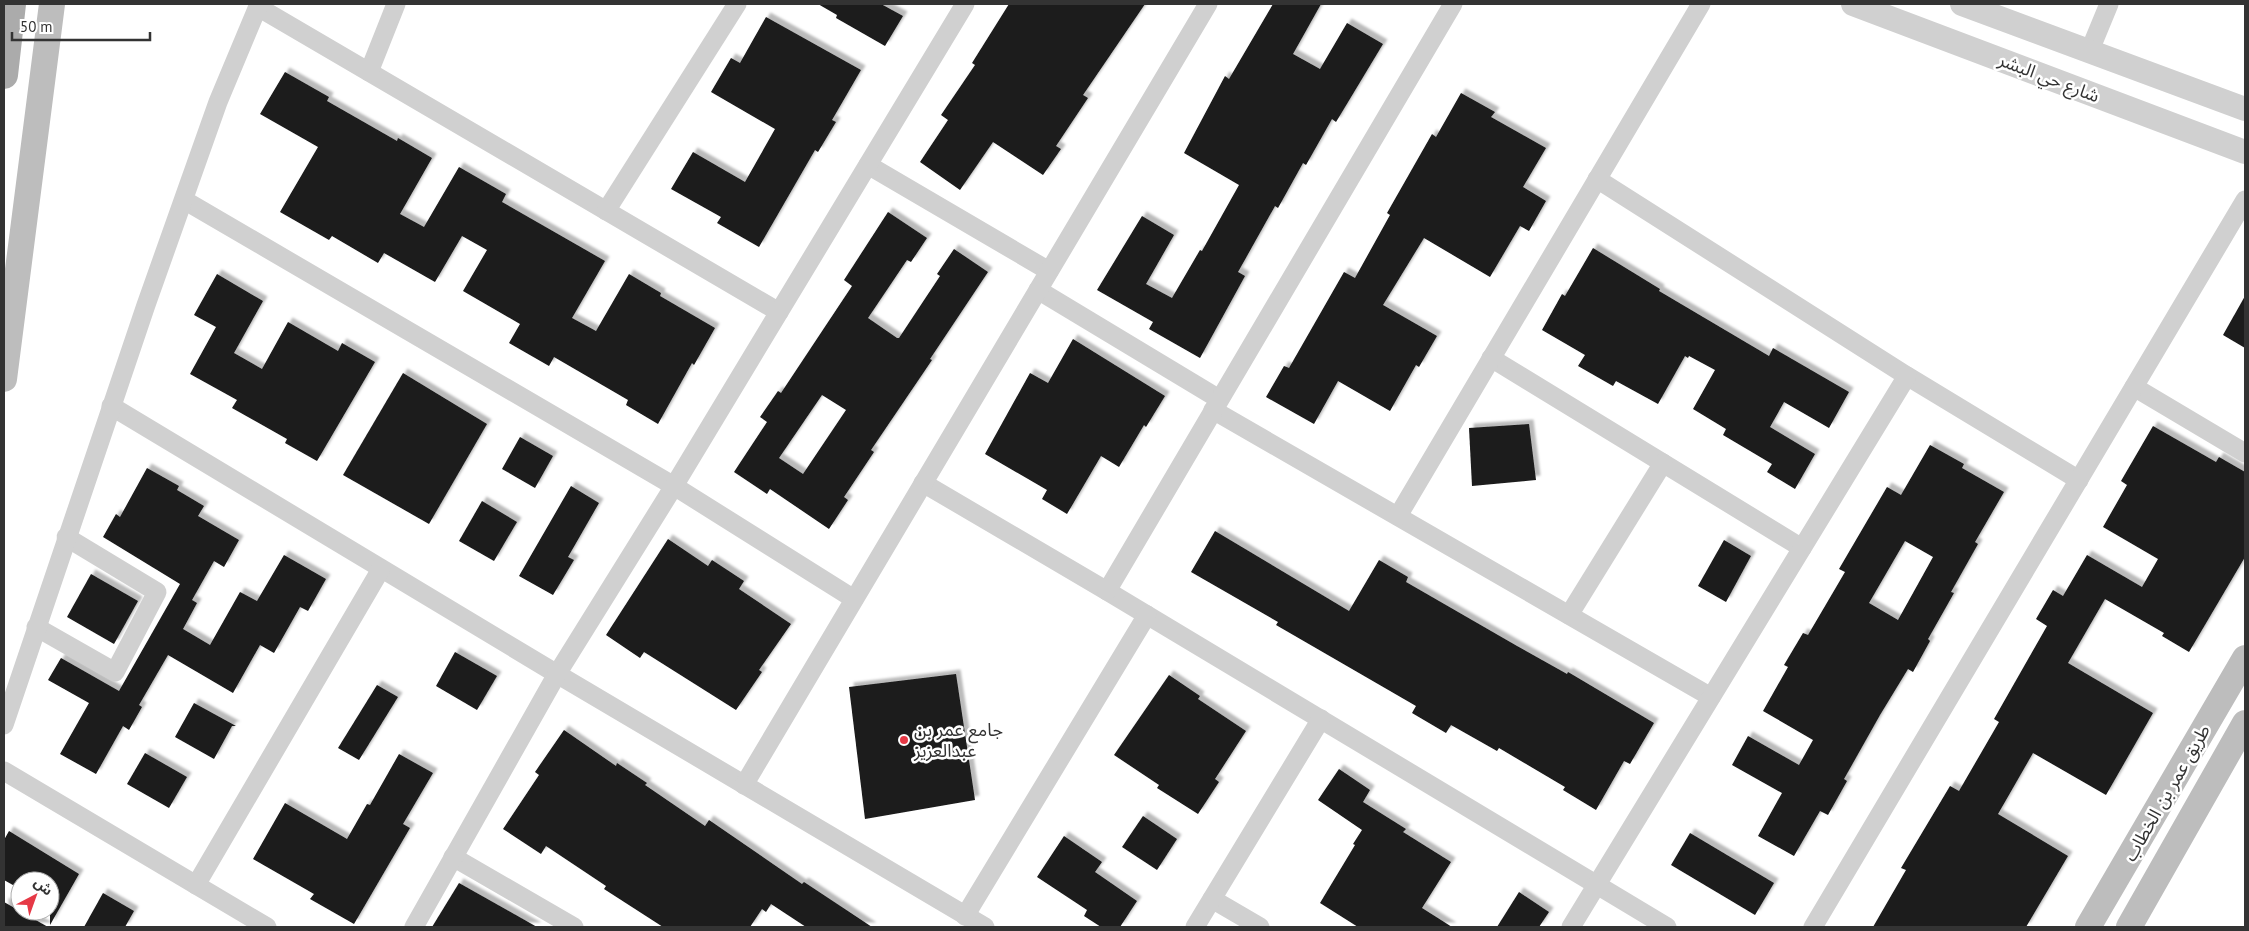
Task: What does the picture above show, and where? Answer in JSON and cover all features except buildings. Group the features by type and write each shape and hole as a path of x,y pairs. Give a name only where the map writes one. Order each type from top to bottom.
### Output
{"main road":[{"path":"4,75 12,4"},
{"path":"4,379 52,4"},
{"name":"طريق عمر بن الخطاب","path":"2088,927 2245,658"},
{"name":"طريق عمر بن الخطاب","path":"2129,927 2245,724"}],"street":[{"path":"368,72 396,4"},
{"path":"606,211 737,4"},
{"path":"414,927 557,674 674,486 966,4"},
{"path":"744,785 1208,4"},
{"path":"1107,591 1453,4"},
{"path":"1398,516 1701,4"},
{"name":"شارع حي البشر","path":"1853,4 2245,152"},
{"path":"1962,4 2245,109"},
{"path":"2090,50 2109,4"},
{"path":"4,725 66,537 218,102 259,5 368,72 779,312"},
{"path":"868,165 1049,271"},
{"path":"1597,180 1907,376 2079,480"},
{"path":"184,200 674,486 854,599"},
{"path":"1812,927 2245,200"},
{"path":"1038,290 1216,405 1398,516 1711,697"},
{"path":"1491,358 1802,548"},
{"path":"1572,927 1596,884 1907,376"},
{"path":"2134,387 2245,454"},
{"path":"111,406 557,674 985,927"},
{"path":"1569,615 1663,463"},
{"path":"923,483 1668,927"},
{"path":"36,627 115,672 157,592 66,537"},
{"path":"196,885 381,569"},
{"path":"965,916 1147,615"},
{"path":"1195,927 1320,719"},
{"path":"4,772 267,927"},
{"path":"453,857 574,927"},
{"path":"1212,898 1260,927"}],"place":[{"name":"جامع عمر بن عبدالعزيز","path":"904,740"}]}
